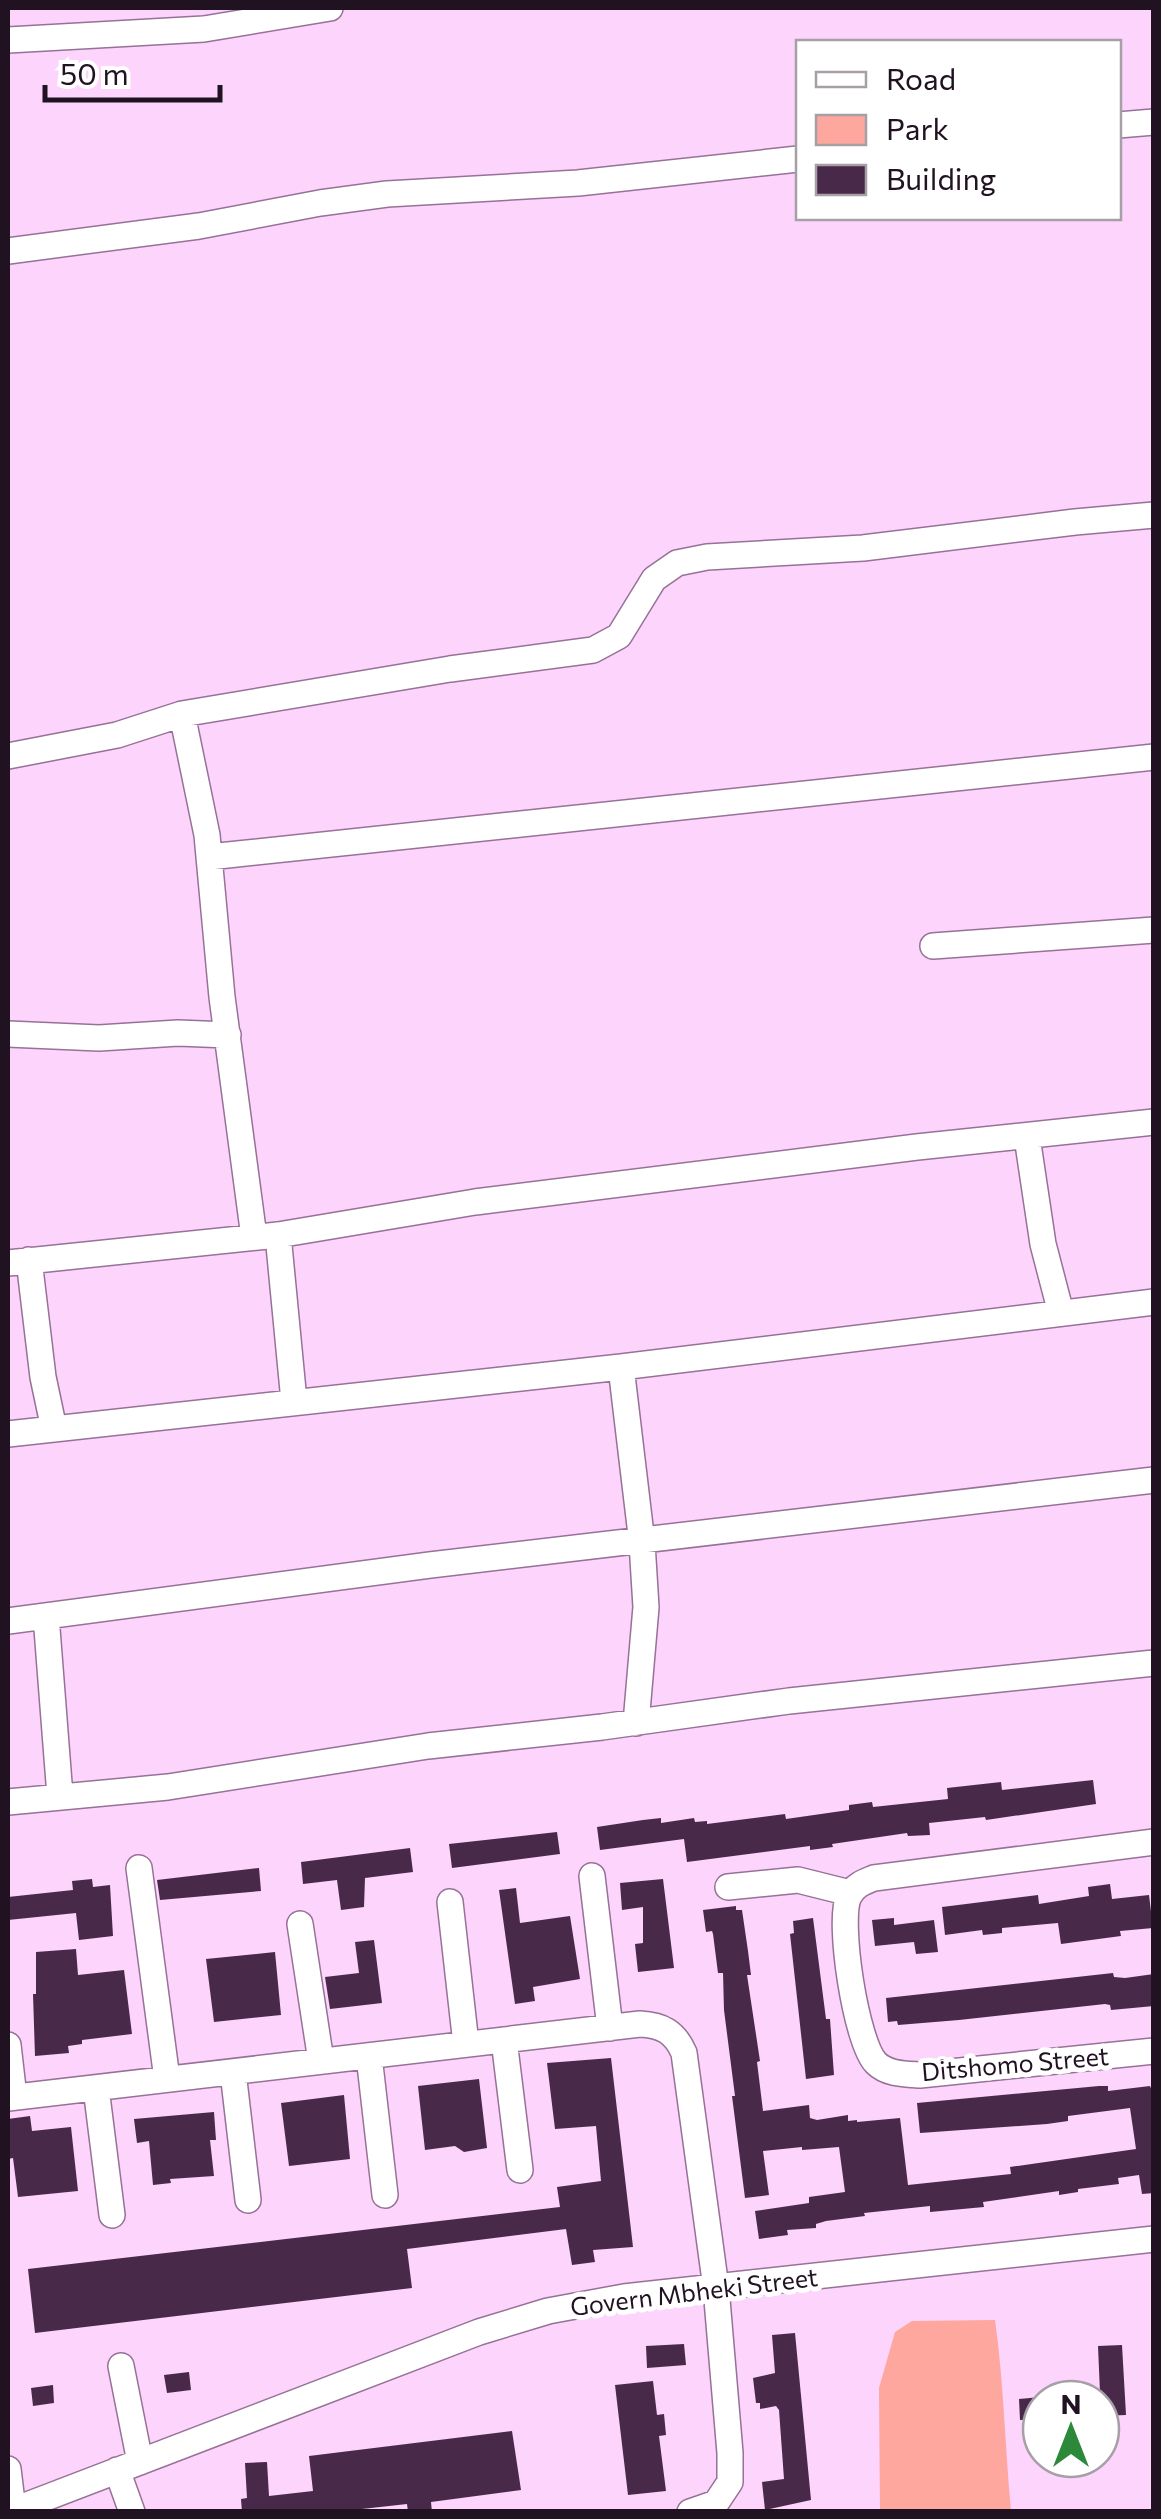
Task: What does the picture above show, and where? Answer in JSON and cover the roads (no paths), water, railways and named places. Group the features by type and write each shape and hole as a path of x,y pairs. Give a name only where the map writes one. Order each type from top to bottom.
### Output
{"street":[{"path":"8,40 204,29 330,8"},
{"path":"1121,125 1154,122"},
{"path":"8,251 199,226 320,202 387,194 578,183 796,159"},
{"path":"8,756 117,734 182,714 450,669 594,650 620,636 654,578 677,564 707,557 863,548 1154,515"},
{"path":"182,714 209,857 228,1035 294,1401"},
{"path":"209,857 1154,757"},
{"path":"932,946 1154,930"},
{"path":"8,1034 100,1038 178,1032 228,1035"},
{"path":"54,1429 18,1261 266,1236 475,1202 1154,1122"},
{"path":"1028,1137 1042,1244 1061,1313"},
{"path":"8,1434 620,1367 1154,1302"},
{"path":"620,1367 646,1607 636,1723"},
{"path":"8,1622 430,1565 1154,1480"},
{"path":"46,1616 60,1796"},
{"path":"8,1802 168,1787 428,1746 789,1702 1154,1663"},
{"path":"728,1887 798,1880 850,1893 874,1878 1154,1842"},
{"path":"139,1868 166,2079"},
{"path":"592,1876 610,2028"},
{"name":"Ditshomo Street","path":"850,1893 844,1921 858,2029 865,2048 878,2065 896,2074 920,2075 1154,2051"},
{"path":"450,1902 466,2044"},
{"path":"300,1924 321,2062"},
{"path":"8,2045 11,2097 610,2028 656,2025 670,2031 684,2053 716,2288 730,2482 716,2504 690,2512"},
{"path":"504,2040 520,2170"},
{"path":"369,2056 385,2194"},
{"path":"232,2072 248,2200"},
{"path":"96,2088 112,2215"},
{"name":"Govern Mbheki Street","path":"8,2469 10,2511 447,2344 548,2311 624,2298 1154,2239"},
{"path":"121,2366 132,2512"}]}
